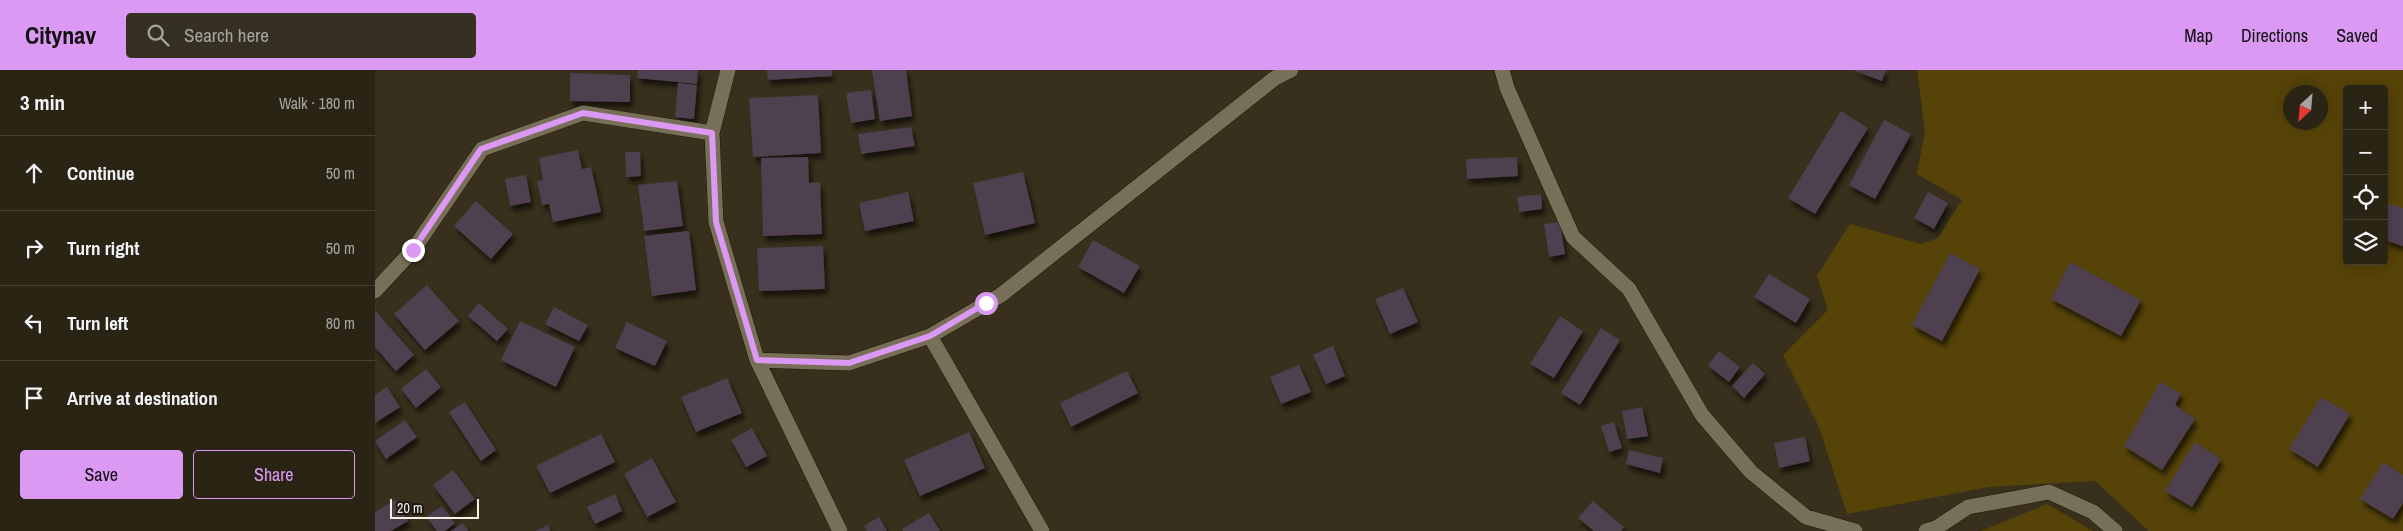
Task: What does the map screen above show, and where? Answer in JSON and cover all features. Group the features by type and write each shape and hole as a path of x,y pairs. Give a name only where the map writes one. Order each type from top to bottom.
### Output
{"street":[{"path":"728,70 712,133 716,222 757,360 840,531"},
{"path":"757,360 849,363 930,336 1001,295 1275,78 1291,70"},
{"path":"1501,70 1507,88 1573,237 1629,289 1702,415 1751,472 1804,524 1855,531"},
{"path":"375,291 413,250 481,149 583,113 712,133"},
{"path":"930,336 1042,531"},
{"path":"1926,531 1936,528 1968,507 2049,492 2093,512 2115,531"}],"shaded area":[{"path":"1917,70 2403,70 2403,531 2149,531 2095,481 1989,487 1847,514 1819,427 1783,355 1828,310 1817,276 1850,224 1921,244 1938,238 1962,200 1917,174 1925,131"},
{"path":"2047,504 2093,531 1981,531"}],"building":[{"path":"638,70 698,70 697,84 637,78"},
{"path":"767,70 832,70 832,76 768,80"},
{"path":"872,70 906,70 912,116 880,121"},
{"path":"1853,70 1886,70 1882,81"},
{"path":"570,73 630,75 630,102 570,101"},
{"path":"678,83 697,85 694,119 675,117"},
{"path":"871,90 875,119 851,123 846,93"},
{"path":"818,95 821,153 753,157 749,98"},
{"path":"1841,111 1868,128 1815,214 1788,198"},
{"path":"1884,120 1911,134 1875,199 1849,185"},
{"path":"911,127 915,146 861,154 858,134"},
{"path":"578,150 582,169 591,167 601,212 553,222 549,204 542,205 537,181 543,180 539,158"},
{"path":"625,152 640,152 641,176 626,177"},
{"path":"808,157 809,183 820,182 822,234 763,236 761,158"},
{"path":"1517,157 1518,176 1467,179 1466,159"},
{"path":"1023,172 1035,223 985,235 973,183"},
{"path":"526,175 531,202 510,206 505,179"},
{"path":"677,181 683,226 644,231 638,185"},
{"path":"908,192 914,221 865,231 859,203"},
{"path":"1928,192 1948,203 1934,229 1914,218"},
{"path":"1541,194 1542,209 1519,212 1517,197"},
{"path":"476,201 513,234 491,259 454,226"},
{"path":"2388,203 2403,208 2403,246 2388,241"},
{"path":"1560,222 1565,254 1549,257 1544,224"},
{"path":"689,231 696,290 652,296 644,236"},
{"path":"1093,240 1140,266 1124,293 1078,267"},
{"path":"823,246 825,289 759,291 757,248"},
{"path":"1950,253 1980,269 1942,341 1912,325"},
{"path":"2070,262 2141,300 2121,336 2051,299"},
{"path":"1769,274 1810,299 1796,323 1754,297"},
{"path":"427,285 459,321 425,350 394,314"},
{"path":"1403,288 1418,322 1390,334 1375,299"},
{"path":"479,303 508,329 497,341 468,316"},
{"path":"554,307 588,325 579,341 545,324"},
{"path":"375,310 414,355 396,371 375,347"},
{"path":"1560,316 1583,331 1554,378 1530,364"},
{"path":"520,321 575,347 556,387 501,360"},
{"path":"627,322 667,341 655,366 615,348"},
{"path":"1601,328 1620,340 1580,405 1561,393"},
{"path":"1333,346 1345,376 1326,384 1313,355"},
{"path":"1719,351 1740,367 1729,382 1708,366"},
{"path":"1753,363 1765,374 1744,398 1732,386"},
{"path":"1299,365 1311,392 1281,404 1270,377"},
{"path":"426,369 441,387 416,408 401,389"},
{"path":"1127,371 1138,393 1071,427 1060,403"},
{"path":"727,378 742,413 696,432 681,397"},
{"path":"2160,382 2181,393 2175,405 2195,419 2162,470 2124,446"},
{"path":"387,387 400,407 375,423 375,395"},
{"path":"2321,397 2350,414 2318,467 2289,449"},
{"path":"465,402 496,450 481,461 449,412"},
{"path":"1642,407 1648,436 1627,439 1622,411"},
{"path":"405,420 417,437 386,459 375,441"},
{"path":"1614,422 1622,448 1609,452 1601,426"},
{"path":"752,428 767,456 746,467 731,440"},
{"path":"969,432 985,468 920,496 904,460"},
{"path":"601,434 615,462 550,493 536,466"},
{"path":"1805,437 1810,461 1779,468 1774,443"},
{"path":"2195,442 2221,459 2192,507 2165,491"},
{"path":"1629,450 1663,458 1660,473 1626,464"},
{"path":"652,458 676,502 647,517 624,474"},
{"path":"2383,462 2403,475 2403,503 2393,519 2360,499"},
{"path":"453,470 475,499 455,514 433,485"},
{"path":"615,494 622,511 595,524 587,507"},
{"path":"395,500 408,521 391,531 375,531 375,512"},
{"path":"1593,501 1624,527 1621,531 1594,531 1578,518"},
{"path":"442,506 455,523 445,531 437,531 426,517"},
{"path":"929,513 940,531 903,531 902,529"},
{"path":"879,517 887,531 867,531 864,526"},
{"path":"463,523 468,531 451,531"},
{"path":"548,525 550,531 535,531"}],"route":[{"path":"413,250 481,149 583,113 712,133 716,222 757,360 849,363 930,336 986,303"}]}
